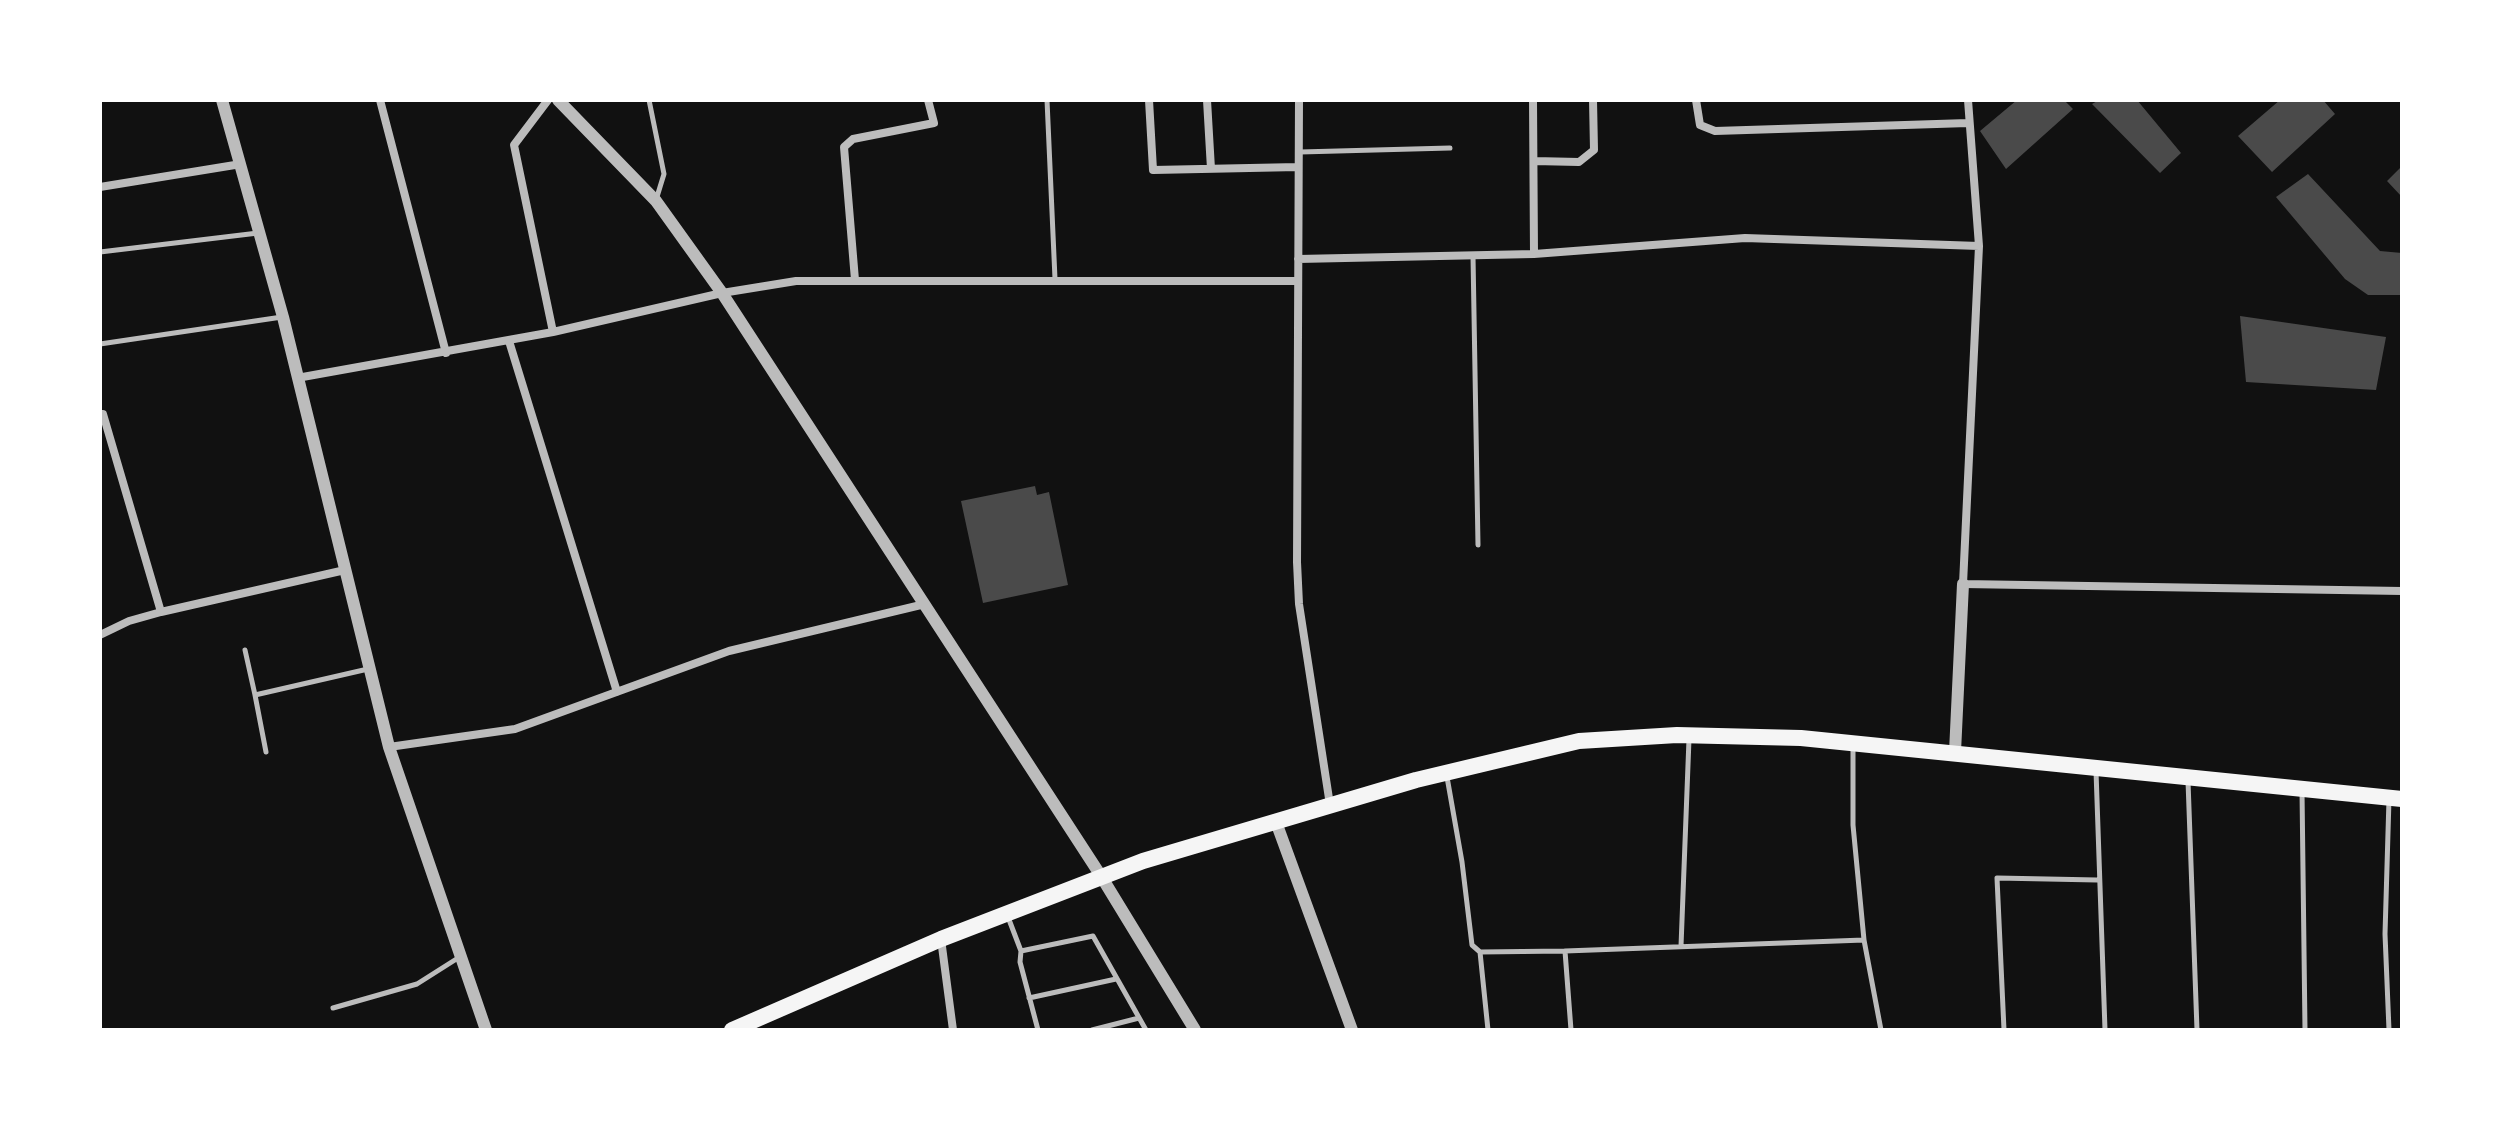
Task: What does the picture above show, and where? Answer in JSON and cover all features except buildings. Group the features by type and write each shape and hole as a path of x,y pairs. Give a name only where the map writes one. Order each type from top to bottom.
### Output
{"main road":[{"path":"732,1030 941,939 1101,876 1446,772 1579,741 1689,735 1853,741 2396,798"}],"street":[{"path":"222,100 283,317 389,747 486,1030"},
{"path":"380,100 446,353"},
{"path":"548,100 514,145 553,332"},
{"path":"558,100 656,201 722,293 1101,876 1195,1030"},
{"path":"855,280 844,147 853,139 934,123 928,100"},
{"path":"1149,100 1153,170 1298,167"},
{"path":"1207,100 1211,169"},
{"path":"1299,100 1299,604 1330,806"},
{"path":"1533,100 1534,254"},
{"path":"1534,161 1579,162 1594,150 1593,100"},
{"path":"1696,100 1700,125 1715,131 1968,123"},
{"path":"1955,752 1979,246 1968,100"},
{"path":"100,187 241,164"},
{"path":"1298,259 1534,254 1745,238 1979,246"},
{"path":"297,378 509,341 722,293 796,281 1297,281"},
{"path":"509,341 617,692"},
{"path":"100,414 103,414 161,612"},
{"path":"100,635 129,621 161,612 345,570"},
{"path":"1963,584 2402,591"},
{"path":"389,747 515,729 729,651 925,604"},
{"path":"1276,822 1352,1030"},
{"path":"941,939 953,1030"}],"lane":[{"path":"649,100 664,174 656,201"},
{"path":"1047,100 1055,279"},
{"path":"1299,152 1450,148"},
{"path":"100,252 261,232"},
{"path":"1473,256 1478,545"},
{"path":"100,344 283,317"},
{"path":"245,650 266,752"},
{"path":"255,695 369,669"},
{"path":"1681,946 1689,735"},
{"path":"1853,741 1853,825 1864,940 1881,1030"},
{"path":"2096,768 2097,880 2105,1030"},
{"path":"1446,772 1462,862 1472,945 1480,952 1864,940"},
{"path":"2188,776 2197,1030"},
{"path":"2302,788 2305,1030"},
{"path":"2389,1030 2385,934 2396,798"},
{"path":"2004,1030 1997,878 2097,880"},
{"path":"1006,912 1021,951 1038,1030"},
{"path":"1021,951 1093,936 1146,1030"},
{"path":"1565,951 1571,1030"},
{"path":"1480,952 1488,1030"},
{"path":"333,1008 417,984 459,957"},
{"path":"1029,998 1116,979"},
{"path":"1092,1030 1139,1018"}]}
